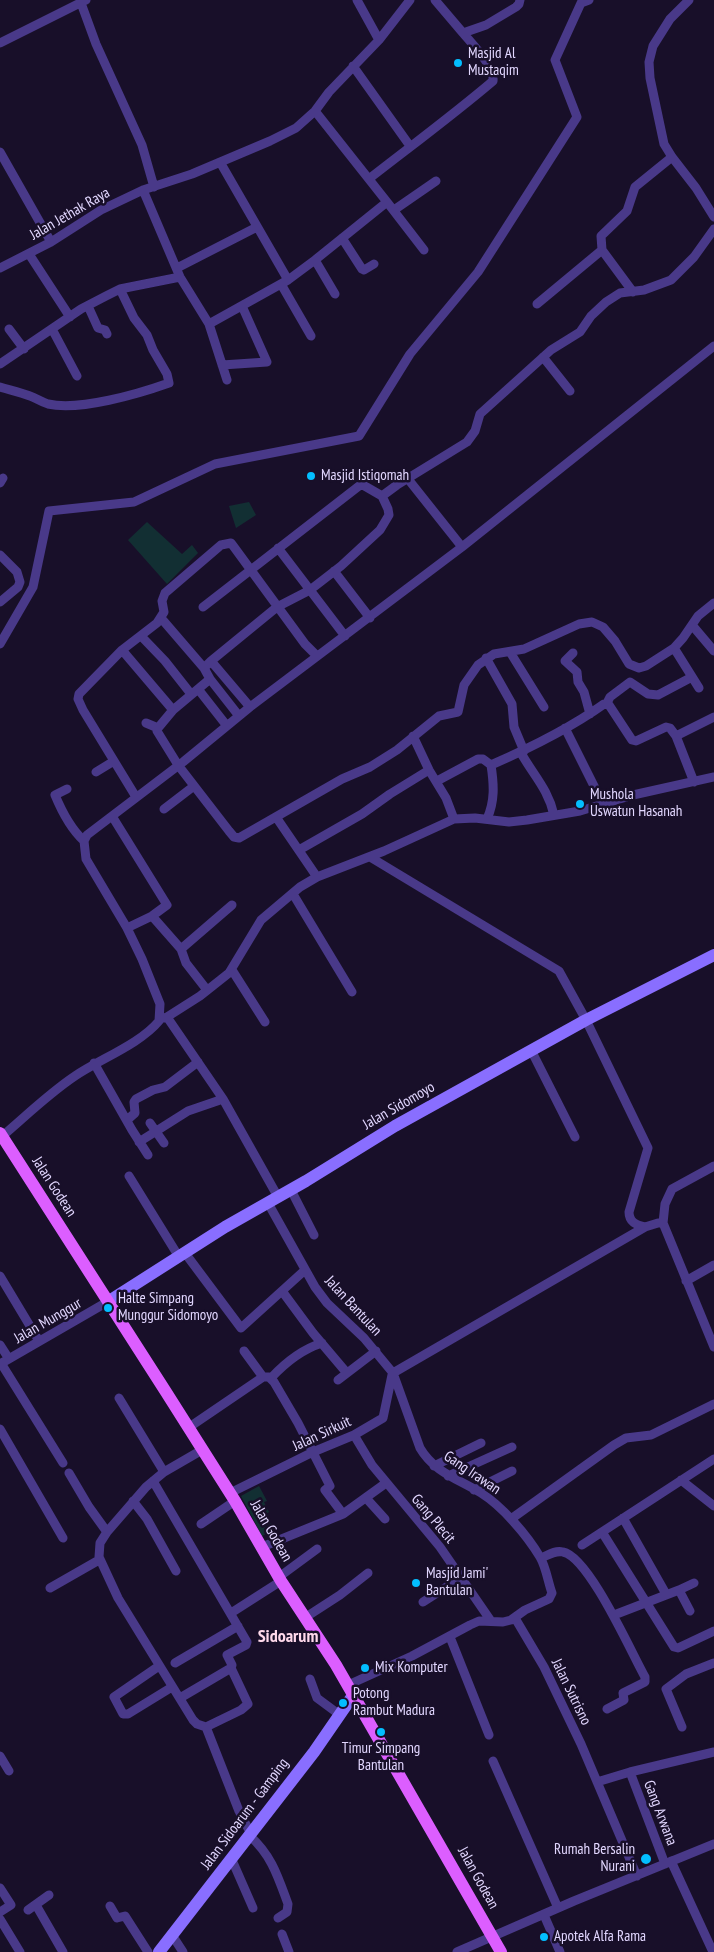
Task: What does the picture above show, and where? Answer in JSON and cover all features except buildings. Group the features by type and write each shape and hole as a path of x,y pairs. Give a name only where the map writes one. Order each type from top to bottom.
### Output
{"main road":[{"name":"Jalan Sidomoyo","path":"109,1301 395,1126 586,1020 714,954"},
{"name":"Jalan Godean","path":"1,1135 109,1301 232,1497 280,1579 351,1689 501,1952"},
{"name":"Jalan Sidoarum - Gamping","path":"159,1952 232,1860 340,1715 351,1689"}],"street":[{"path":"357,0 379,40"},
{"name":"Jalan Jethak Raya","path":"0,268 51,242 101,210 143,190 220,162 296,128 315,111 328,92 379,40 410,0"},
{"path":"370,178 410,146 446,121 493,81 494,78 490,68 435,0"},
{"path":"463,33 498,19 520,4 520,0"},
{"path":"0,644 33,587 49,511 134,502 215,464 359,436 410,354 478,272 577,116 555,60 581,2 589,0"},
{"path":"689,0 670,19 654,46 649,62 650,78 664,144 714,217"},
{"path":"0,43 84,1 104,61 142,145 154,187"},
{"path":"353,66 410,146"},
{"path":"315,111 370,178 424,250"},
{"path":"0,152 51,242"},
{"path":"633,292 602,250 601,236 627,211 635,187 672,157"},
{"path":"220,162 257,227 311,336"},
{"path":"394,210 436,181"},
{"path":"143,190 179,272 209,324 227,380"},
{"path":"209,324 284,282 315,260 387,202"},
{"path":"0,364 88,306 120,289 179,272 257,227"},
{"path":"382,496 467,442 475,432 480,414 543,357 580,332 591,316 606,302 620,293 633,292 671,280 694,257 714,229"},
{"path":"342,238 362,269 364,270 374,264"},
{"path":"537,304 602,250"},
{"path":"29,254 70,317"},
{"path":"315,260 335,294"},
{"path":"0,387 29,395 46,403 61,405 84,404 129,396 169,383 167,374 153,350 147,335 134,318 120,289"},
{"path":"88,306 98,328 105,330 107,334"},
{"path":"222,364 267,362 242,306"},
{"path":"52,329 77,376"},
{"path":"9,330 24,349"},
{"path":"163,1019 152,982 127,928 86,859 84,841 91,831 250,707 462,547 714,346"},
{"path":"543,357 570,391"},
{"path":"408,479 462,547"},
{"path":"203,607 359,486 363,485 382,496 389,515 380,530 310,590 277,607 204,668"},
{"path":"136,797 78,699 79,694 122,650 157,624 164,612 162,601 165,593 221,545 231,543 305,644 317,656"},
{"path":"278,548 345,636"},
{"path":"0,555 17,572 20,582 18,587 0,602"},
{"path":"334,571 370,618"},
{"path":"210,679 173,710 156,731 194,786 234,837 239,838 342,779 370,768 397,750 439,716 458,712 464,685 478,665 494,654 524,649 579,624 592,622 603,627 615,640 629,664 635,667 646,666 674,648 698,616 714,603"},
{"path":"161,618 204,668 210,679 239,716"},
{"path":"692,625 714,651"},
{"path":"141,636 227,726"},
{"path":"674,648 699,688"},
{"path":"122,650 173,710"},
{"path":"510,652 544,707"},
{"path":"573,653 565,661 577,672 578,682 584,692 590,714"},
{"path":"486,658 512,704 514,728 523,752 530,770 542,783 552,805 554,815"},
{"path":"211,661 250,707"},
{"path":"491,766 523,752 590,714 607,703 610,697 630,682 648,694 658,695 692,677"},
{"path":"607,703 632,740 636,741 666,727 670,728 676,736 694,782"},
{"path":"676,736 714,717"},
{"path":"146,723 158,728"},
{"path":"565,728 603,804"},
{"path":"413,736 454,819"},
{"path":"300,850 362,814 390,794 478,759 483,759 491,766 494,795 487,819"},
{"path":"96,772 114,761"},
{"path":"1,1135 94,1063 147,1032 163,1019 185,1007 208,990 232,970 261,920 300,887 317,876 370,856 454,819 487,819 509,822 580,811 633,795 714,777"},
{"path":"164,809 194,786"},
{"path":"67,789 55,795 65,817 77,835 84,841"},
{"path":"112,816 166,902 166,907 127,928"},
{"path":"276,817 317,876"},
{"path":"370,856 553,966 563,977 648,1148 629,1212 629,1217 632,1221 645,1227"},
{"path":"293,894 352,992"},
{"path":"181,949 232,905"},
{"path":"152,916 181,949 186,963 208,990"},
{"path":"232,970 265,1022"},
{"name":"Jalan Bantulan","path":"163,1019 198,1062 222,1099 314,1287 376,1351 393,1373"},
{"path":"531,1050 575,1137"},
{"path":"127,1120 135,1113 134,1102 136,1099 165,1087 198,1062"},
{"path":"94,1063 148,1155"},
{"path":"140,1142 188,1111 222,1099"},
{"path":"150,1123 164,1143"},
{"path":"714,1166 672,1189 664,1204 663,1223 686,1281 711,1332 714,1347"},
{"path":"129,1176 182,1255 241,1328 305,1270"},
{"path":"291,1190 314,1235"},
{"path":"393,1373 645,1227 663,1223"},
{"path":"686,1281 714,1264"},
{"path":"0,1276 39,1342"},
{"path":"282,1291 346,1372"},
{"name":"Jalan Munggur","path":"3,1362 109,1301"},
{"path":"188,1428 278,1371 296,1357 322,1343"},
{"path":"0,1345 3,1362 63,1463"},
{"path":"244,1351 267,1378 313,1452 330,1486 325,1490 343,1514"},
{"path":"338,1380 346,1372 376,1351"},
{"name":"Jalan Sirkuit","path":"201,1524 232,1497 313,1452 354,1435 383,1418 393,1373"},
{"name":"Gang Irawan","path":"393,1373 420,1448 434,1466 488,1498 511,1519 541,1558"},
{"path":"119,1398 164,1472"},
{"path":"511,1519 626,1438 651,1435 714,1404"},
{"path":"0,1429 63,1538"},
{"name":"Gang Plecit","path":"354,1435 372,1465 440,1547 491,1621"},
{"path":"434,1466 481,1443"},
{"path":"448,1476 512,1447"},
{"path":"202,1450 164,1472 133,1501 100,1543 99,1560 118,1598 192,1720 206,1728 250,1835 271,1860 288,1904 287,1912 278,1918"},
{"path":"582,1545 714,1459"},
{"path":"474,1490 512,1471"},
{"path":"69,1474 107,1532"},
{"path":"681,1480 714,1506"},
{"path":"154,1481 232,1613 247,1642 246,1645 227,1656 248,1704 241,1710 206,1728"},
{"path":"262,1547 343,1514 386,1484"},
{"path":"366,1498 385,1519"},
{"path":"133,1501 147,1519 176,1571"},
{"path":"623,1518 666,1594"},
{"path":"602,1532 676,1648 714,1631"},
{"path":"232,1613 280,1579 317,1549"},
{"path":"351,1689 479,1621 503,1622 552,1597 541,1558 553,1552 562,1552 571,1555 594,1581 614,1615 646,1681 623,1693 624,1700 607,1709"},
{"path":"50,1588 99,1560"},
{"path":"306,1617 340,1595 368,1573"},
{"path":"422,1602 462,1577"},
{"path":"614,1615 694,1583"},
{"path":"679,1590 690,1611"},
{"name":"Jalan Sutrisno","path":"514,1618 544,1667 581,1744 637,1876"},
{"path":"175,1663 238,1626"},
{"path":"450,1637 489,1735"},
{"path":"682,1726 666,1689 686,1674 714,1663"},
{"path":"159,1666 114,1697 123,1714 128,1714 172,1687"},
{"path":"180,1698 231,1668"},
{"path":"310,1679 317,1698 340,1715"},
{"path":"597,1782 714,1752"},
{"path":"0,1756 9,1771"},
{"path":"494,1761 558,1908"},
{"name":"Gang Arwana","path":"630,1772 668,1862 713,1952"},
{"path":"457,1952 714,1844"},
{"path":"232,1860 254,1908"},
{"path":"0,1888 11,1905 0,1912"},
{"path":"49,1895 32,1908 63,1952"},
{"path":"110,1906 117,1918 125,1916 148,1952"},
{"path":"544,1915 560,1952"},
{"path":"0,1920 20,1952"},
{"path":"282,1934 289,1952"},
{"path":"172,1935 183,1952"}],"green space":[{"path":"249,502 256,515 236,528 229,506"},
{"path":"147,522 182,554 192,545 198,553 167,584 128,540"},
{"path":"259,1486 267,1501 264,1502 269,1512 266,1514 274,1530 262,1536 241,1496"}],"place":[{"name":"Masjid Al Mustaqim","path":"458,63"},
{"name":"Masjid Istiqomah","path":"311,476"},
{"name":"Mushola Uswatun Hasanah","path":"580,804"},
{"name":"Halte Simpang Munggur Sidomoyo","path":"108,1308"},
{"name":"Masjid Jami' Bantulan","path":"416,1583"},
{"name":"Mix Komputer","path":"365,1668"},
{"name":"Potong Rambut Madura","path":"343,1703"},
{"name":"Timur Simpang Bantulan","path":"381,1732"},
{"name":"Rumah Bersalin Nurani","path":"646,1859"},
{"name":"Apotek Alfa Rama","path":"544,1937"}],"district":[{"name":"Sidoarum","path":"288,1637"}]}
